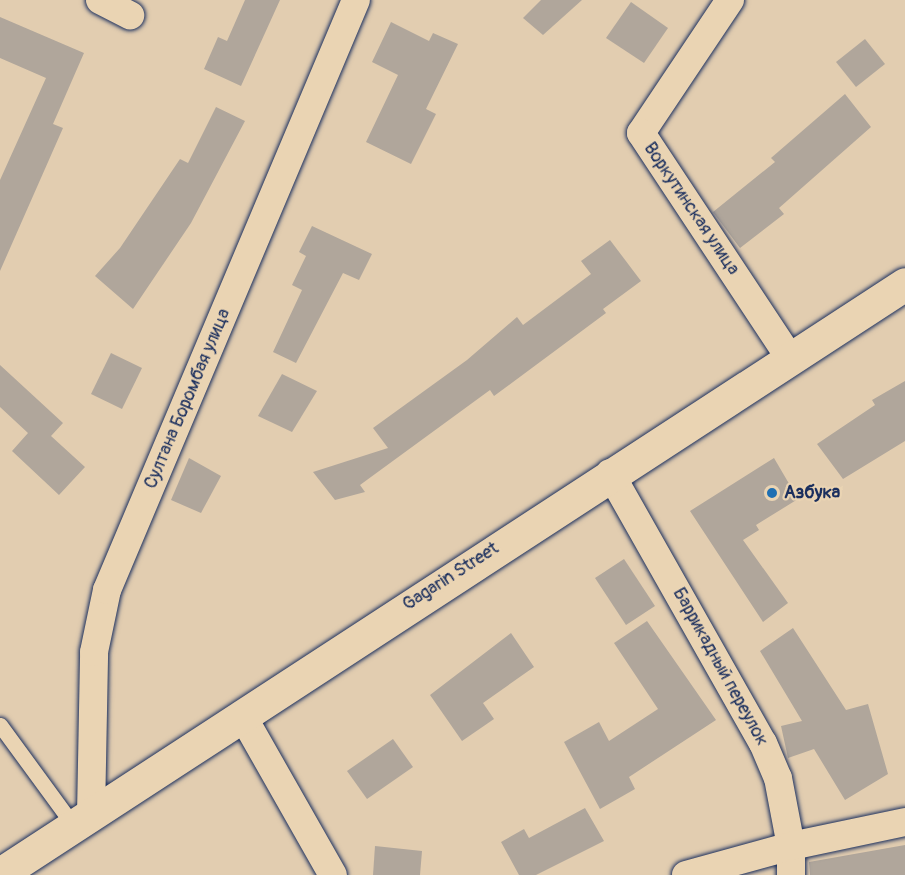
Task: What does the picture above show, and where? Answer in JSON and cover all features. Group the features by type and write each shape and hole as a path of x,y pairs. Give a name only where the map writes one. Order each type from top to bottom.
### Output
{"main road":[{"name":"Gagarin Street","path":"0,874 610,473 905,284"}],"street":[{"path":"100,0 130,15"},
{"name":"Султана Боромбая улица","path":"82,820 94,652 107,590 356,0"},
{"name":"Воркутинская улица","path":"730,0 641,133 790,358"},
{"name":"Баррикадный переулок","path":"610,473 764,743 778,778 791,846 791,875"},
{"path":"242,715 333,875"},
{"path":"686,875 791,846 905,822"}],"lane":[{"path":"0,725 82,820"}],"building":[{"path":"245,0 280,0 241,86 204,69 218,37 227,41"},
{"path":"541,0 582,0 543,35 523,18"},
{"path":"631,2 668,28 644,63 606,38"},
{"path":"0,17 84,53 53,124 63,128 0,271 0,180 46,78 0,58"},
{"path":"391,22 429,41 433,33 458,44 426,109 436,114 411,164 366,142 398,75 372,62"},
{"path":"865,39 885,64 856,87 836,62"},
{"path":"845,94 871,127 779,208 784,214 740,248 713,212 775,162 771,158"},
{"path":"216,107 245,121 191,223 133,309 95,276 120,248 180,159 188,163"},
{"path":"312,226 372,254 359,280 343,273 296,363 273,352 302,290 292,285 306,256 299,252"},
{"path":"610,240 641,281 603,309 606,313 494,396 490,390 360,485 365,492 335,500 313,472 388,448 373,428 467,360 517,317 523,325 591,274 581,261"},
{"path":"111,353 142,368 122,409 91,394"},
{"path":"0,365 63,423 51,436 85,467 59,495 12,451 28,433 0,407"},
{"path":"282,374 317,391 292,432 258,416"},
{"path":"905,381 905,441 843,479 817,444 875,405 872,400"},
{"path":"189,458 221,476 201,513 171,500"},
{"path":"774,458 798,499 756,525 759,530 743,540 788,603 763,622 690,511"},
{"path":"624,559 655,606 626,625 595,578"},
{"path":"647,621 716,720 629,777 635,789 600,809 564,742 599,722 609,741 658,709 614,643"},
{"path":"793,628 846,710 868,704 888,774 845,800 814,749 788,758 781,726 802,721 760,651"},
{"path":"511,633 534,667 483,703 494,719 462,741 430,695"},
{"path":"393,739 413,767 367,799 347,771"},
{"path":"585,808 604,841 536,875 519,875 501,842 524,829 529,838"},
{"path":"905,845 905,875 810,875 809,862"},
{"path":"375,846 422,851 420,875 373,875"}],"place":[{"name":"Азбука","path":"772,493"}]}
